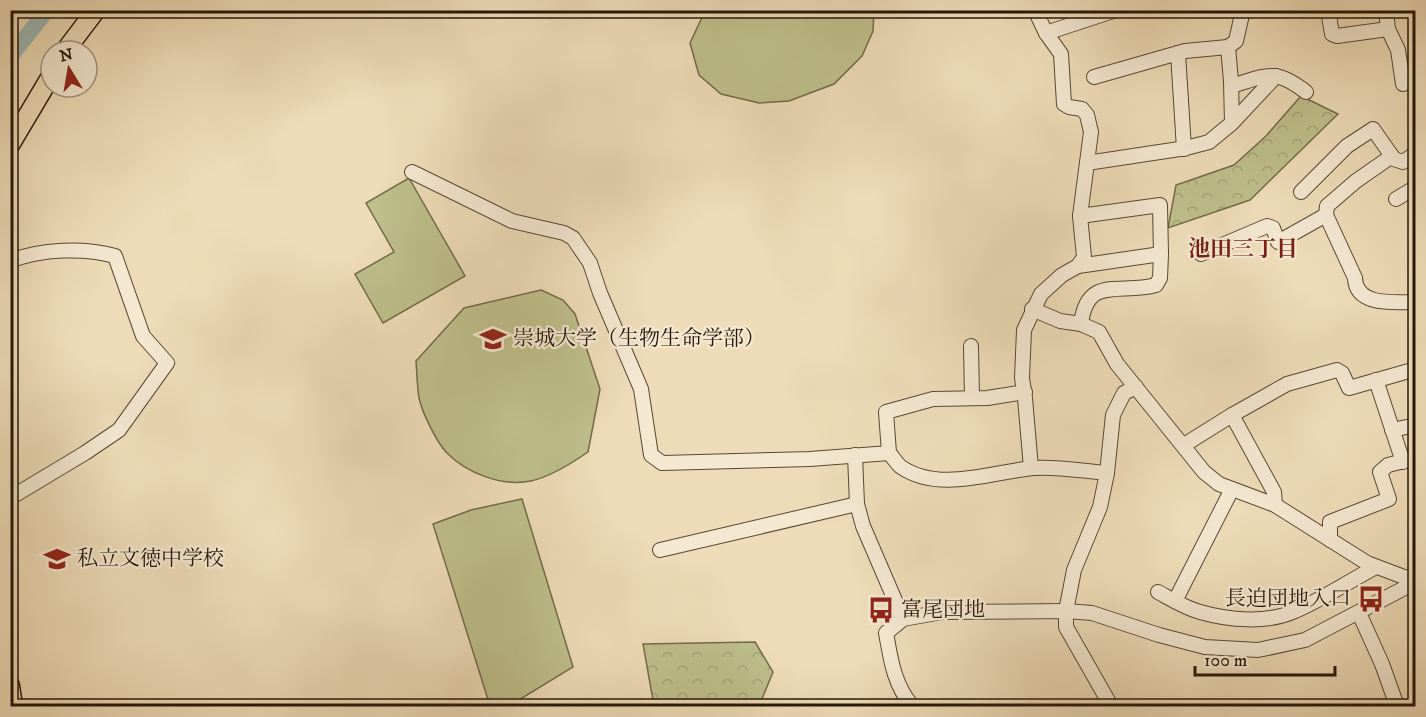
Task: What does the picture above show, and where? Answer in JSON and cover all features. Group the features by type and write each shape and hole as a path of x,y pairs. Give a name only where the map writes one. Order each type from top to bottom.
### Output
{"main road":[{"path":"74,39 96,10"},
{"path":"10,145 39,96"},
{"path":"10,686 13,706"}],"street":[{"path":"1035,10 1060,54 1064,104 1082,109 1088,115 1091,132 1080,216 1084,257 1078,266"},
{"path":"1046,33 1096,14 1116,10"},
{"path":"1094,77 1178,53 1228,47 1236,41 1243,10"},
{"path":"1328,10 1332,34 1337,36 1388,29"},
{"path":"1386,10 1388,29 1398,50 1403,84"},
{"path":"1228,47 1232,86 1232,123"},
{"path":"1178,53 1184,149"},
{"path":"1232,86 1265,76 1276,76 1289,79 1306,92"},
{"path":"1087,163 1184,149 1209,142 1232,123 1276,76"},
{"path":"1300,192 1347,146 1373,129 1394,159 1403,162 1416,153"},
{"path":"1392,156 1356,181 1327,206 1326,215 1360,294 1379,302 1416,302"},
{"path":"412,172 512,221 564,233 573,238 590,263 600,293 641,389 651,455 662,463 787,460 889,453"},
{"path":"1396,199 1416,188"},
{"path":"1080,216 1160,205 1160,278 1156,285 1145,288 1103,290 1092,295 1083,307 1081,324"},
{"path":"1202,254 1267,226 1273,228 1278,242 1326,215"},
{"path":"10,261 26,255 48,252 99,251 115,256 143,336 167,363 118,430 85,453 10,498"},
{"path":"1031,468 1022,378 1024,330 1041,294 1062,275 1078,266 1161,254"},
{"path":"1032,309 1060,321 1081,324 1099,332 1117,364 1204,471 1219,484 1275,505 1366,563 1416,580"},
{"path":"971,346 972,398"},
{"path":"1184,445 1287,384 1338,370 1342,373 1349,388 1416,369"},
{"path":"1330,540 1330,522 1389,499 1380,472 1388,465 1409,460 1392,430 1376,380"},
{"path":"1111,706 1066,627 1066,611 1074,570 1100,507 1107,473 1113,415 1124,393 1136,387"},
{"path":"1024,392 972,398 933,399 886,412 889,453 901,467 931,479 956,479 1031,468 1061,468 1107,473"},
{"path":"1232,415 1274,492 1275,505"},
{"path":"1392,430 1416,425"},
{"path":"855,455 857,504 863,526 903,619"},
{"path":"1175,601 1232,489"},
{"path":"660,550 857,504"},
{"path":"1158,592 1197,612 1221,617 1251,619 1276,617 1294,612 1376,567"},
{"path":"912,706 901,692 890,661 886,633 903,619 942,612 1066,611 1092,613 1205,647 1258,650 1305,640 1359,613 1416,580"},
{"path":"1359,613 1382,664 1397,706"}],"green space":[{"path":"705,11 874,11 873,31 862,56 834,84 789,101 759,103 721,94 699,75 690,43"},
{"path":"1301,96 1338,114 1250,200 1168,228 1176,185 1234,165 1266,136"},
{"path":"409,178 465,276 383,323 355,274 394,252 366,203"},
{"path":"541,290 563,300 575,314 600,389 588,452 561,469 531,481 508,482 485,477 454,460 442,447 430,426 419,398 416,361 464,308"},
{"path":"522,499 573,667 509,706 490,706 433,524 471,510"},
{"path":"755,642 773,672 759,706 654,706 643,644"}],"waterway":[{"path":"10,57 47,10"}],"place":[{"name":"崇城大学（生物生命学部）","path":"493,339"},
{"name":"私立文徳中学校","path":"57,559"},
{"name":"長迫団地入口","path":"1371,599"},
{"name":"富尾団地","path":"881,610"}],"district":[{"name":"池田三丁目","path":"1243,249"}]}
